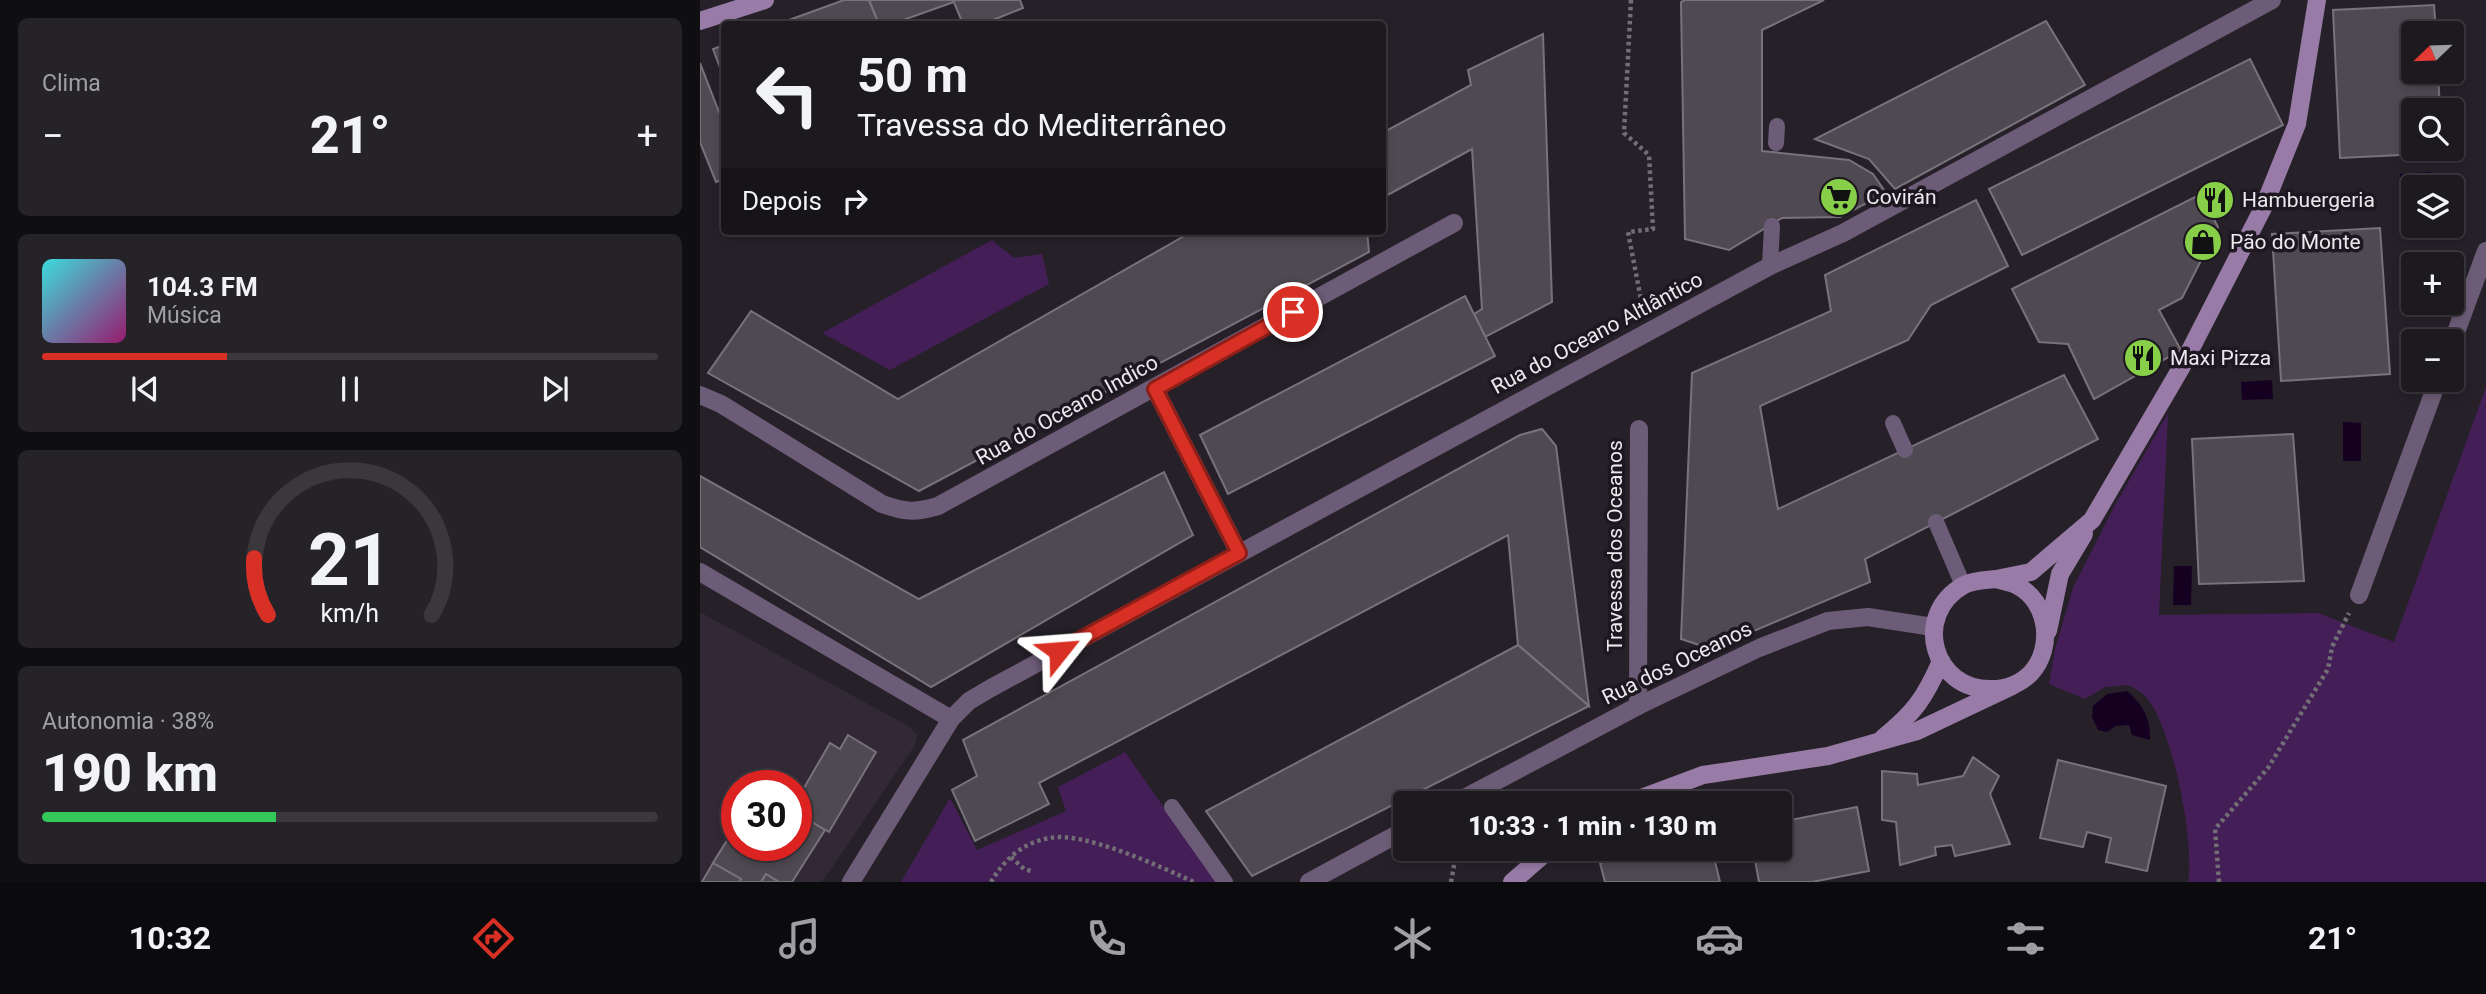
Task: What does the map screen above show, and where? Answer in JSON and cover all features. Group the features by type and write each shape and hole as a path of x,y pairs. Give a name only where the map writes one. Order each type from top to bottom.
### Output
{"street":[{"path":"700,21 765,0"},
{"name":"Rua do Oceano Altlântico","path":"851,882 951,719 969,701 1770,266 1843,233 2272,0"},
{"path":"1660,791 1703,775 1828,756 1917,732 2012,686 2033,671 2046,641 2060,574 2181,368 2264,206 2297,124 2317,0"},
{"name":"Rua do Oceano Indico","path":"700,395 721,404 882,504 911,512 938,506 1454,223"},
{"path":"2457,329 2486,251"},
{"path":"1155,389 1239,553"},
{"path":"2359,595 2434,392"},
{"name":"Travessa dos Oceanos","path":"1638,706 1639,429"},
{"path":"2012,686 1979,690 1957,680 1941,661 1933,627 1945,602 1963,585 1976,580 2031,572 2092,520"},
{"path":"700,572 951,719"},
{"path":"1996,579 2017,585 2028,594 2040,609 2045,622 2046,641"},
{"name":"Rua dos Oceanos","path":"1478,791 1638,706 1759,648 1828,621 1868,617 1933,627"},
{"path":"1880,741 1911,715 1930,688 1941,661"},
{"path":"1309,882 1393,836"},
{"path":"1513,882 1537,861"}],"lane":[{"path":"1776,143 1777,126"},
{"path":"1770,266 1772,226"},
{"path":"1894,424 1905,450"},
{"path":"1936,522 1963,585"},
{"path":"1172,807 1225,882"}],"path":[{"path":"1631,0 1624,133 1649,155 1653,229 1628,232 1648,332"},
{"path":"2219,882 2215,829 2268,768 2328,668 2332,647 2359,595"},
{"path":"991,882 1004,862 1021,849 1049,838 1076,838 1126,854 1194,882"},
{"path":"1011,857 1024,869 1034,872"},
{"path":"1451,882 1455,861"}],"shaded area":[{"path":"2431,172 2431,175 2401,175 2401,192 2400,174"},
{"path":"992,240 1014,258 1042,254 1049,284 890,370 822,333"},
{"path":"2272,380 2273,399 2242,400 2241,382"},
{"path":"2486,387 2486,882 2188,882 2188,841 2180,786 2165,734 2146,697 2128,685 2105,687 2085,699 2049,684 2055,649 2073,588 2115,505 2168,413 2159,615 2318,613 2394,642"},
{"path":"2343,422 2361,423 2361,461 2343,461"},
{"path":"2174,566 2192,566 2191,605 2173,605"},
{"path":"700,612 908,726 917,734 915,745 822,882 700,882"},
{"path":"2127,691 2145,712 2150,740 2132,735 2129,725 2116,726 2107,732 2098,730 2092,717 2093,706 2107,694"},
{"path":"1125,752 1216,882 901,882 950,798 977,850 1066,811 1058,787"}],"building":[{"path":"844,0 869,0 878,21 786,21"},
{"path":"869,0 954,2 900,21 878,21"},
{"path":"953,0 1020,0 1023,8 990,21 962,21"},
{"path":"1824,0 1762,30 1762,151 1849,160 1873,174 1886,193 1840,217 1782,218 1729,250 1685,239 1681,2"},
{"path":"2434,5 2435,21 2401,21 2401,84 2439,84 2439,98 2401,98 2401,155 2340,158 2333,10"},
{"path":"2046,21 2085,85 1895,189 1869,159 1815,139"},
{"path":"1543,34 1552,302 1485,337 1474,314 1482,309 1472,149 1386,196 1386,131 1471,85 1468,70"},
{"path":"721,46 721,70 713,49"},
{"path":"2250,59 2283,125 2022,255 1989,189"},
{"path":"700,63 721,117 721,180 716,182 700,142"},
{"path":"2201,194 2218,227 2182,298 2159,310 2181,350 2094,399 2068,344 2039,342 2012,289"},
{"path":"1976,200 2008,266 1931,305 1908,340 1760,406 1778,509 2064,375 2098,439 1865,559 1870,582 1711,649 1681,639 1692,373 1831,311 1825,275"},
{"path":"2380,228 2390,374 2281,381 2272,234"},
{"path":"1186,235 1367,235 1369,252 919,491 708,373 751,311 898,399"},
{"path":"1465,296 1495,356 1228,494 1200,435"},
{"path":"1542,429 1556,446 1589,706 1518,645 1508,535 1039,783 1049,804 975,841 952,790 977,776 963,740 1520,435"},
{"path":"2293,434 2304,581 2199,584 2192,439"},
{"path":"1164,472 1193,535 931,687 700,547 700,476 919,599"},
{"path":"1518,645 1589,706 1420,791 1393,791 1393,805 1252,876 1206,811"},
{"path":"848,735 876,752 829,832 812,822 812,774 830,743 840,749"},
{"path":"1973,757 1999,776 1990,794 2010,844 1955,856 1952,845 1935,847 1936,855 1900,865 1896,822 1882,820 1882,771 1917,774 1918,785 1963,776"},
{"path":"2058,760 2166,786 2147,871 2106,862 2111,838 2087,832 2083,847 2040,838"},
{"path":"1857,807 1869,871 1812,882 1759,882 1755,861 1792,861 1792,820"},
{"path":"812,822 825,830 812,850"},
{"path":"721,850 721,861 805,861 792,882 779,882 766,874 761,882 739,882 741,879 713,863"},
{"path":"1715,861 1720,882 1605,882 1600,863"},
{"path":"713,863 741,879 739,882 702,882"},
{"path":"766,874 779,882 761,882"}],"place":[{"name":"Covirán","path":"1839,197"},
{"name":"Hambuergeria","path":"2215,200"},
{"name":"Pão do Monte","path":"2203,242"},
{"name":"Maxi Pizza","path":"2143,358"}],"route":[{"path":"1059,651 1239,553 1155,389 1293,312"}]}
